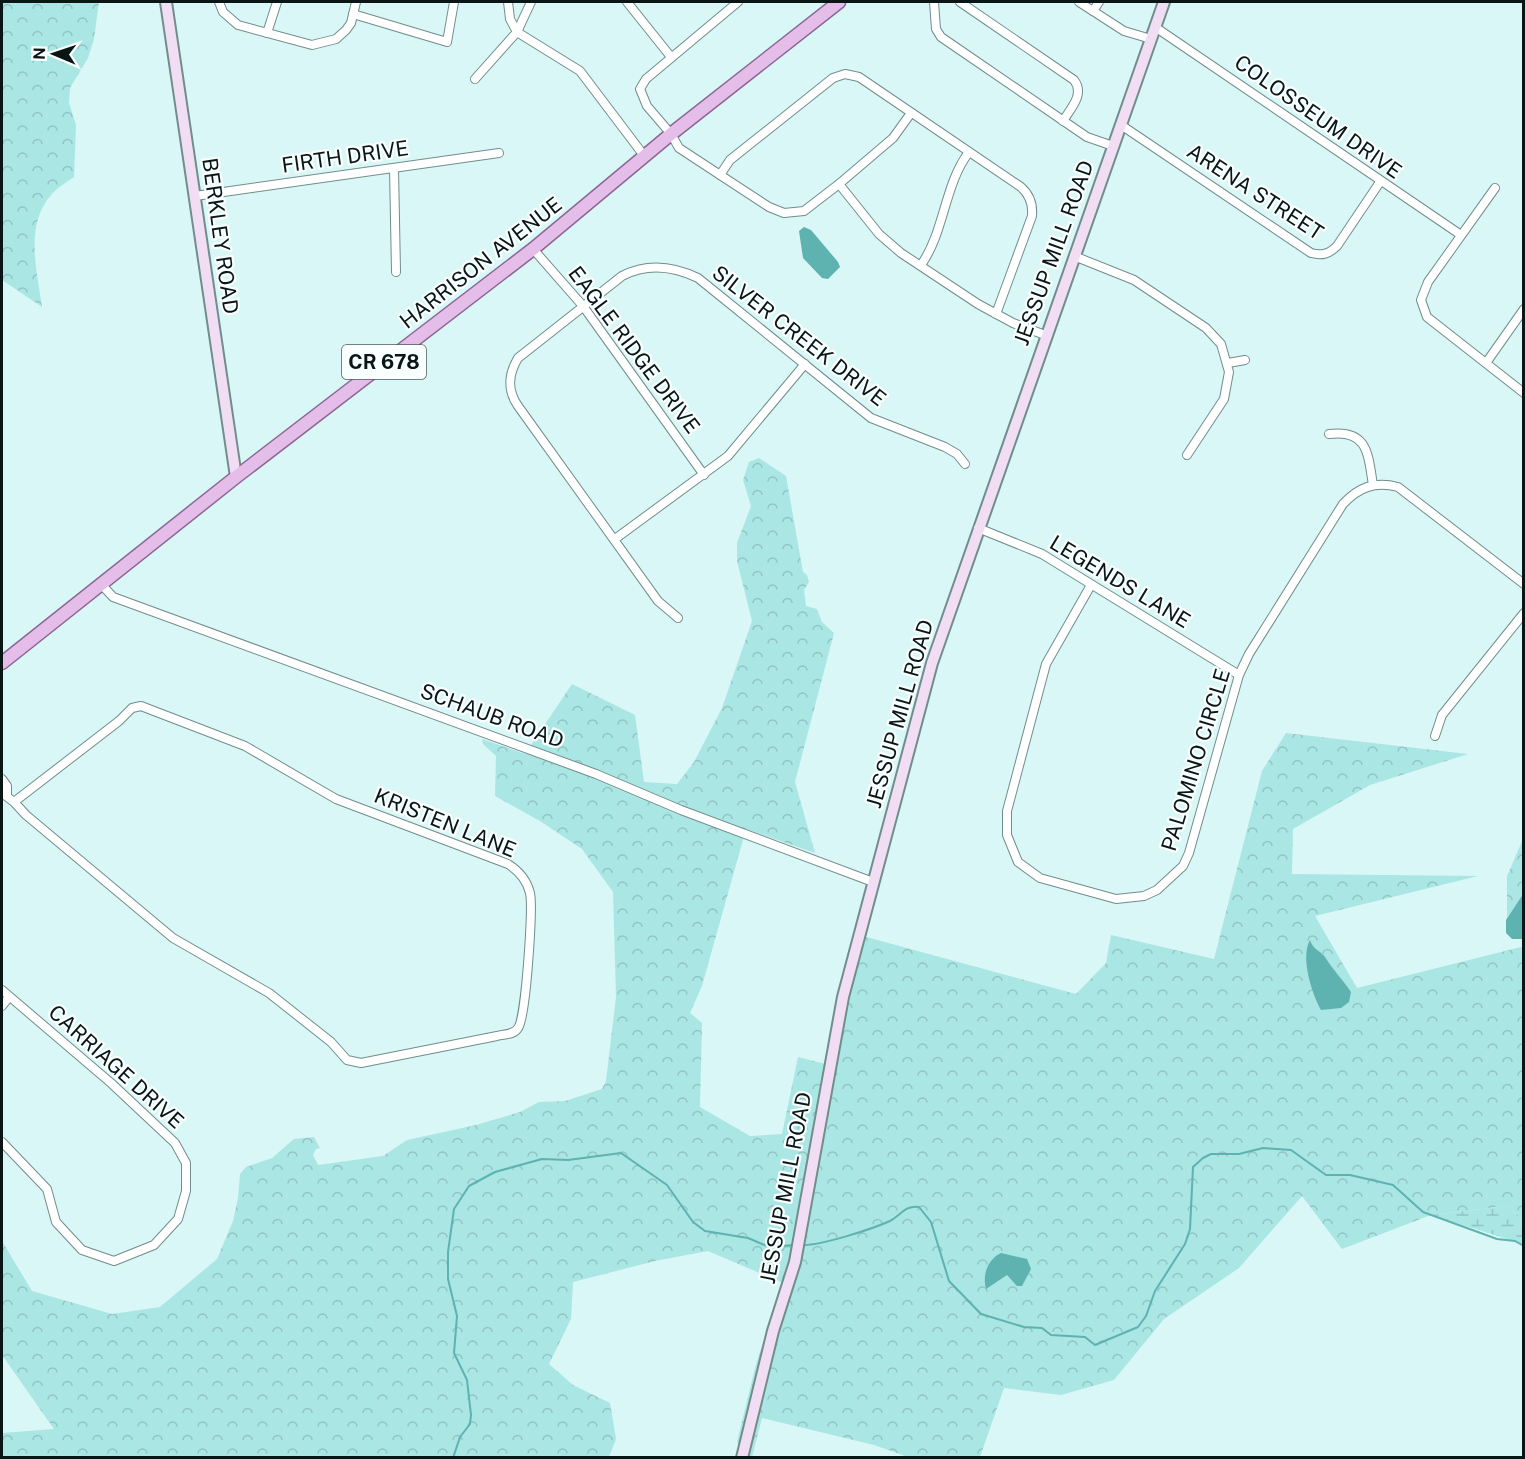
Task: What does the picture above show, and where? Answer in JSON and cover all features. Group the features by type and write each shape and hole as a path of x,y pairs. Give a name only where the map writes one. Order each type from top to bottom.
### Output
{"main road":[{"name":"HARRISON AVENUE","path":"2,663 236,477 533,249 671,134 840,2"}],"street":[{"name":"BERKLEY ROAD","path":"166,2 236,477"},
{"path":"219,2 223,12 238,25 312,45 336,39 345,30 356,2"},
{"path":"267,33 277,2"},
{"path":"353,14 447,42 454,2"},
{"path":"508,2 510,19 517,32 580,71 645,157"},
{"path":"475,79 517,32 531,2"},
{"path":"627,2 670,57"},
{"path":"738,2 711,27 670,57 642,83 640,89 647,106 671,134 679,148 769,207 784,213 804,211 893,138 911,113"},
{"path":"934,2 936,29 941,38 1086,137 1113,146"},
{"path":"960,2 1074,80 1079,90 1078,97 1063,121"},
{"path":"1079,2 1124,31 1151,39"},
{"path":"1093,11 1099,2"},
{"name":"JESSUP MILL ROAD","path":"742,1458 773,1331 795,1262 835,1033 932,663 1164,2"},
{"name":"COLOSSEUM DRIVE","path":"1155,27 1461,235"},
{"path":"720,175 730,160 840,75 859,77 1024,190 1032,205 1030,221 996,314"},
{"name":"ARENA STREET","path":"1121,125 1301,247 1320,256 1330,252 1336,246 1380,182"},
{"path":"921,265 928,253 957,173 969,152"},
{"name":"FIRTH DRIVE","path":"195,196 499,153"},
{"path":"394,168 396,272"},
{"path":"839,184 879,234 921,265 996,314 1046,335"},
{"path":"1495,188 1428,282 1421,300 1427,317 1524,393"},
{"name":"EAGLE RIDGE DRIVE","path":"533,249 582,306 704,475"},
{"path":"1074,256 1121,273 1206,328 1221,344 1228,363 1228,381 1224,399 1187,454"},
{"name":"SILVER CREEK DRIVE","path":"678,618 658,601 518,406 510,386 513,368 518,358 582,306 632,271 661,267 686,272 698,278 871,418 945,447 957,453 965,464"},
{"path":"1486,363 1524,309"},
{"path":"1228,363 1245,360"},
{"path":"615,539 739,447 805,364"},
{"path":"1329,434 1342,432 1354,435 1365,446 1373,485 1386,484 1407,493 1524,584"},
{"name":"PALOMINO CIRCLE","path":"1091,585 1046,664 1007,811 1006,827 1018,862 1029,871 1049,881 1116,899 1144,896 1172,879 1183,866 1189,853 1239,675 1249,654 1343,504 1357,490 1373,485"},
{"name":"LEGENDS LANE","path":"978,528 1042,554 1239,675"},
{"name":"SCHAUB ROAD","path":"101,584 113,597 585,770 690,813 873,882"},
{"path":"1435,736 1442,715 1524,614"},
{"name":"KRISTEN LANE","path":"2,779 7,786 4,794 147,918 173,938 269,993 331,1042 349,1061 361,1063 509,1034 520,1026 525,996 531,902 528,887 518,871 502,861 331,797 245,746 143,707 134,707 14,801"},
{"name":"CARRIAGE DRIVE","path":"2,990 111,1083 175,1143 186,1162 186,1191 178,1219 154,1245 114,1262 82,1250 56,1222 47,1189 2,1142"},
{"path":"2,1006 9,997"}],"green space":[{"path":"2,2 99,2 94,39 88,58 70,88 69,103 76,125 74,177 54,191 43,206 35,233 36,263 42,307 2,280"},
{"path":"759,458 786,476 803,572 807,575 809,582 804,590 806,606 817,609 822,622 834,633 795,782 815,853 746,829 702,986 690,1013 702,1023 700,1107 750,1136 782,1134 798,1057 829,1065 859,935 1076,994 1106,963 1111,935 1214,959 1262,771 1286,733 1468,754 1370,785 1293,829 1292,874 1478,876 1315,916 1357,988 1521,947 1523,949 1523,1220 1507,1206 1431,1215 1342,1249 1302,1196 1239,1268 1164,1319 1114,1380 1061,1395 1004,1388 980,1457 908,1457 874,1445 762,1418 752,1457 748,1457 750,1450 741,1448 737,1442 756,1364 783,1283 708,1251 655,1261 573,1282 571,1319 549,1364 573,1385 610,1403 616,1439 609,1457 2,1457 2,1433 54,1429 2,1355 2,1241 32,1291 112,1314 160,1307 217,1259 233,1221 240,1174 246,1167 272,1158 294,1139 314,1137 320,1148 316,1149 313,1155 318,1165 383,1156 407,1140 476,1125 520,1112 539,1102 565,1101 602,1089 606,1081 616,997 613,892 582,849 540,821 495,796 496,756 483,744 482,739 525,754 572,684 635,715 644,782 677,784 694,762 722,708 752,621 737,561 737,543 751,506 743,480 749,462"},
{"path":"1523,839 1523,894 1507,918 1507,876"},
{"path":"1507,1206 1523,1220 1523,1244 1431,1215"}],"shaded area":[{"path":"804,227 811,230 838,262 840,267 828,279 822,278 803,258 799,231"},
{"path":"1523,894 1523,939 1512,939 1506,933 1506,920"},
{"path":"1310,940 1351,992 1349,1002 1341,1008 1321,1010 1311,985 1307,965 1307,947"},
{"path":"1001,1253 1027,1259 1031,1269 1022,1286 1017,1286 1007,1275 986,1289 985,1278 989,1263"}],"waterway":[{"path":"802,1245 821,1243 859,1232 890,1221 907,1209 919,1207 931,1222 949,1281 981,1314 1024,1327 1042,1328 1051,1335 1085,1337 1095,1345 1138,1327 1146,1316 1155,1291 1185,1244 1190,1229 1193,1167 1211,1154 1239,1154 1263,1148 1291,1150 1326,1175 1350,1175 1393,1185 1423,1212 1497,1239 1515,1241 1524,1246"},
{"path":"453,1458 460,1437 470,1424 471,1415 467,1380 454,1353 457,1316 448,1279 448,1252 454,1209 469,1186 495,1172 542,1159 568,1160 621,1153 667,1185 693,1222 705,1231 748,1238 769,1247 794,1245"}]}
